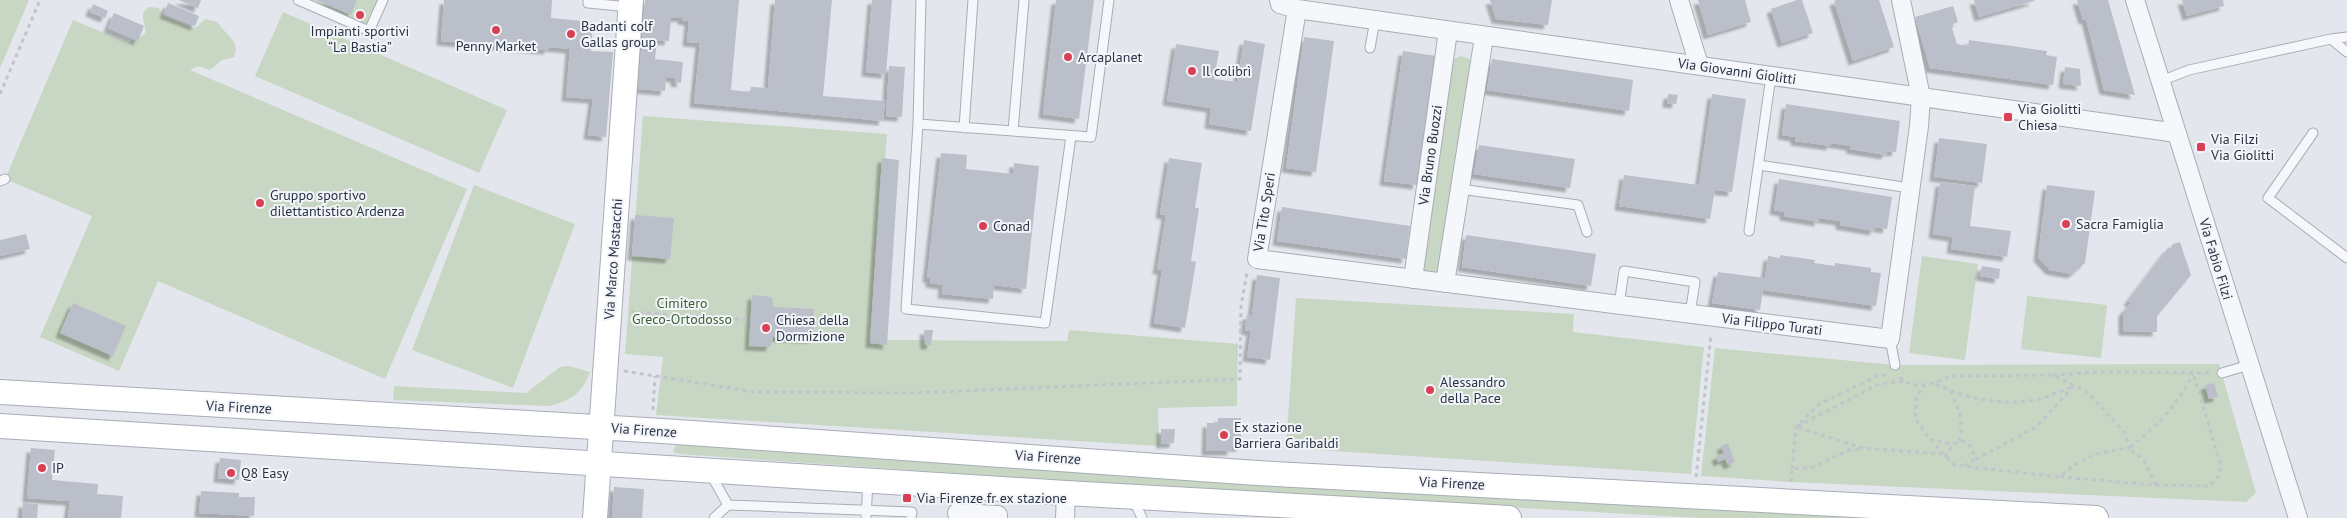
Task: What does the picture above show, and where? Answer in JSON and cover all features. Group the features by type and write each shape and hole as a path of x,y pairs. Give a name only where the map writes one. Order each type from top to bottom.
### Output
{"main road":[{"name":"Via Marco Mastacchi","path":"595,518 631,4"},
{"name":"Via Firenze","path":"0,392 602,427 1257,473 2096,518"},
{"path":"0,426 1132,497 1278,509 1509,518"}],"street":[{"name":"Via Giovanni Giolitti","path":"1279,0 1280,4 1296,9 1484,37 1699,65 2177,133"},
{"path":"1679,0 1699,65"},
{"name":"Via Fabio Filzi","path":"2135,0 2298,518"},
{"path":"1890,339 1921,97 1905,1"},
{"name":"Via Tito Speri","path":"1296,9 1257,259 1413,279"},
{"name":"Via Bruno Buozzi","path":"1413,279 1448,31"},
{"path":"1446,283 1484,37"},
{"name":"Via Filippo Turati","path":"1413,279 1890,339"},
{"path":"1066,493 1066,518"},
{"path":"956,515 998,515 998,518"}],"lane":[{"path":"298,0 369,31 383,0"},
{"path":"588,0 588,3 631,4"},
{"path":"921,0 918,124 906,309 1045,323 1071,136"},
{"path":"964,128 973,0"},
{"path":"1013,131 1024,0"},
{"path":"918,124 1091,137 1109,0"},
{"path":"1370,48 1375,20"},
{"path":"2161,81 2189,70 2347,37"},
{"path":"2331,39 2347,52"},
{"path":"1749,231 1771,76"},
{"path":"2313,133 2268,198 2347,258"},
{"path":"1759,165 1910,188"},
{"path":"1460,189 1578,205 1587,232"},
{"path":"1619,305 1624,272 1695,282 1690,314"},
{"path":"1890,339 1895,365"},
{"path":"2222,373 2249,365"},
{"path":"709,471 728,505"},
{"path":"867,514 868,481"},
{"path":"956,515 958,486"},
{"path":"1132,497 1142,518"},
{"path":"714,518 728,505 838,513 912,512 911,518"}],"path":[{"path":"0,94 40,0"},
{"path":"623,363 622,371 755,392 913,393 1240,379 1241,306 1248,265 1256,266 1257,259"},
{"path":"610,311 751,320"},
{"path":"1695,481 1713,316"},
{"path":"1895,365 1898,375 1903,381"},
{"path":"1796,426 1879,384 1903,381 1925,385 1936,384 1949,376 2053,375 2102,372 2222,373"},
{"path":"1925,385 1916,397 1915,419 1930,440 1954,465 2060,478 2156,485 2210,486 2218,477 2221,466 2193,373"},
{"path":"2060,478 2079,461 2097,453 2129,448 2154,428 2179,400 2193,373"},
{"path":"1791,482 1796,426 1818,405 1879,375 1889,375"},
{"path":"2053,375 2086,391 2126,434 2129,448 2144,460 2156,485"},
{"path":"653,416 655,376"},
{"path":"1936,384 1950,391 1987,401 2036,400 2074,386"},
{"path":"1963,466 2036,427 2074,386"},
{"path":"1950,391 1961,415 1962,430 1959,442"},
{"path":"1796,426 1863,448"},
{"path":"1930,440 1953,444 1959,442 1970,444 1974,452 1973,461"},
{"path":"1944,455 1953,444"},
{"path":"1792,469 1813,467 1849,450 1863,448 1944,455"}],"green space":[{"path":"0,0 29,0 0,68"},
{"name":"Impianti sportivi “La Bastia”","path":"308,0 386,0 373,29"},
{"name":"Gruppo sportivo dilettantistico Ardenza","path":"149,7 158,8 163,16 193,28 197,27 205,19 217,22 234,42 236,50 234,57 222,60 210,70 198,66 190,70 467,189 385,379 158,281 119,371 40,337 92,216 5,179 73,20 128,43 145,34 143,16 145,10"},
{"path":"283,12 507,110 479,173 255,76"},
{"path":"1461,56 1472,60 1449,239 1435,282 1417,280 1433,188 1437,187 1435,178 1445,63"},
{"name":"Cimitero Greco-Ortodosso","path":"643,116 887,134 871,340 1067,341 1069,330 1238,344 1237,406 1158,408 1159,446 656,415 663,357 625,354"},
{"path":"474,185 575,224 513,388 412,350"},
{"path":"1922,256 1978,264 1965,360 1909,353"},
{"path":"2027,296 2107,305 2101,358 2021,349"},
{"name":"Alessandro della Pace","path":"1296,298 1574,314 1573,332 1704,347 1691,474 1286,448"},
{"path":"1715,348 1895,365 2219,364 2256,493 2246,502 1791,482 1701,476"},
{"path":"569,366 590,372 587,380 579,391 569,399 549,406 393,400 394,386 526,393 560,367"},
{"path":"676,445 1906,518 1700,518 1155,487 679,454 673,452"}],"building":[{"path":"179,0 201,0 198,8"},
{"path":"316,0 357,0 351,15"},
{"path":"444,0 552,0 551,18 593,22 591,51 613,52 606,137 588,135 593,99 566,97 570,49 549,47 548,50 441,41"},
{"path":"645,0 739,0 731,90 750,92 751,87 768,88 775,0 832,0 823,96 885,101 883,121 694,103 700,43 687,42 689,21 682,20 682,17 671,18 669,41 657,40 655,59 683,62 681,83 675,82 675,78 666,77 665,91 638,89"},
{"path":"872,0 892,0 886,74 866,72"},
{"name":"Arcaplanet","path":"1056,0 1094,0 1079,119 1043,114"},
{"path":"1490,0 1552,0 1548,25 1496,19"},
{"path":"1698,0 1745,0 1751,22 1708,35"},
{"path":"1802,0 1813,33 1782,43 1771,9"},
{"path":"1879,0 1894,47 1853,61 1834,1"},
{"path":"1974,0 2034,0 2034,1 1979,17"},
{"path":"2077,0 2108,0 2135,95 2104,90 2086,19 2083,20"},
{"path":"2182,0 2223,0 2224,6 2187,16"},
{"path":"168,3 199,16 195,26 164,14"},
{"path":"93,4 108,11 105,18 90,12"},
{"path":"1953,6 1958,22 1951,25 1957,44 1968,46 1969,40 2047,51 2046,55 2057,57 2053,85 1930,68 1915,17"},
{"path":"114,13 144,26 138,41 108,28"},
{"path":"1304,37 1334,41 1316,172 1286,168"},
{"path":"1244,40 1265,44 1251,131 1209,124 1211,108 1167,101 1176,44 1219,51 1214,79 1237,82"},
{"path":"1403,51 1436,56 1417,185 1384,181"},
{"path":"1492,59 1633,80 1629,111 1487,90"},
{"path":"889,66 905,67 902,117 886,116"},
{"path":"2065,67 2080,69 2081,86 2063,84"},
{"path":"1668,94 1678,95 1676,104 1667,103"},
{"path":"1712,94 1746,99 1732,192 1715,190 1710,219 1619,206 1624,175 1699,185"},
{"path":"1786,104 1900,121 1896,152 1887,151 1886,155 1850,149 1851,146 1831,143 1831,146 1795,141 1795,137 1782,135"},
{"path":"1939,138 1987,144 1982,183 1934,177"},
{"path":"1479,145 1575,159 1570,188 1474,174"},
{"name":"Conad","path":"941,153 967,155 966,169 1013,174 1014,163 1039,166 1026,289 994,285 993,299 942,294 943,285 930,283 930,278 927,278"},
{"path":"882,158 899,160 887,345 870,343"},
{"path":"1169,158 1202,163 1195,208 1199,208 1191,261 1196,262 1185,328 1154,323 1162,270 1157,270 1166,215 1160,214"},
{"path":"1779,179 1892,197 1887,229 1875,227 1874,231 1840,225 1840,221 1819,218 1819,222 1784,216 1784,212 1774,210"},
{"path":"1940,182 1975,186 1970,226 2011,231 2007,257 1951,249 1953,237 1933,234"},
{"name":"Sacra Famiglia","path":"2047,185 2095,191 2085,263 2072,274 2050,270 2038,257"},
{"path":"1282,207 1410,226 1406,259 1277,241"},
{"path":"635,215 674,218 670,259 632,256"},
{"path":"26,234 30,249 1,256 0,240"},
{"path":"1466,235 1596,254 1591,286 1462,267"},
{"path":"2180,242 2191,275 2157,316 2157,332 2123,331 2123,312 2131,303 2128,301 2168,248 2170,249 2173,244"},
{"path":"1780,255 1815,260 1814,263 1835,266 1835,263 1871,268 1871,272 1881,273 1876,306 1763,290 1760,310 1712,303 1718,272 1765,278 1768,256 1780,258"},
{"path":"1982,266 2000,269 1999,279 1980,276"},
{"path":"1257,275 1280,278 1270,360 1247,357 1251,331 1245,330 1247,315 1252,315"},
{"path":"752,295 772,297 774,307 814,309 813,339 773,337 770,347 749,346"},
{"path":"73,303 126,326 113,356 60,333"},
{"path":"924,330 933,330 931,345 925,345"},
{"path":"2214,383 2218,397 2209,399 2205,385"},
{"name":"Ex stazione Barriera Garibaldi","path":"1218,418 1241,418 1241,447 1231,447 1232,451 1206,451 1207,423 1218,423"},
{"path":"1161,429 1175,429 1174,443 1161,444"},
{"path":"1728,443 1735,462 1728,465 1725,459 1718,462 1716,456 1724,453 1721,446"},
{"path":"31,448 55,450 52,480 98,484 97,494 123,496 121,518 68,518 70,501 27,498"},
{"path":"220,458 241,460 239,480 218,478"},
{"path":"614,487 644,489 642,518 612,518"},
{"path":"201,491 239,493 239,497 255,497 254,516 199,513"},
{"path":"23,503 38,504 37,518 22,518"}],"place":[{"name":"Impianti sportivi “La Bastia”","path":"360,15"},
{"name":"Penny Market","path":"496,30"},
{"name":"Badanti colf Gallas group","path":"571,34"},
{"name":"Arcaplanet","path":"1068,57"},
{"name":"Il colibrì","path":"1192,71"},
{"name":"Via Giolitti Chiesa","path":"2008,117"},
{"name":"Via Filzi Via Giolitti","path":"2201,147"},
{"name":"Gruppo sportivo dilettantistico Ardenza","path":"260,203"},
{"name":"Sacra Famiglia","path":"2066,224"},
{"name":"Conad","path":"983,226"},
{"name":"Chiesa della Dormizione","path":"766,328"},
{"name":"Alessandro della Pace","path":"1430,390"},
{"name":"Ex stazione Barriera Garibaldi","path":"1224,435"},
{"name":"IP","path":"42,468"},
{"name":"Q8 Easy","path":"231,473"},
{"name":"Via Firenze fr ex stazione","path":"907,498"}]}
